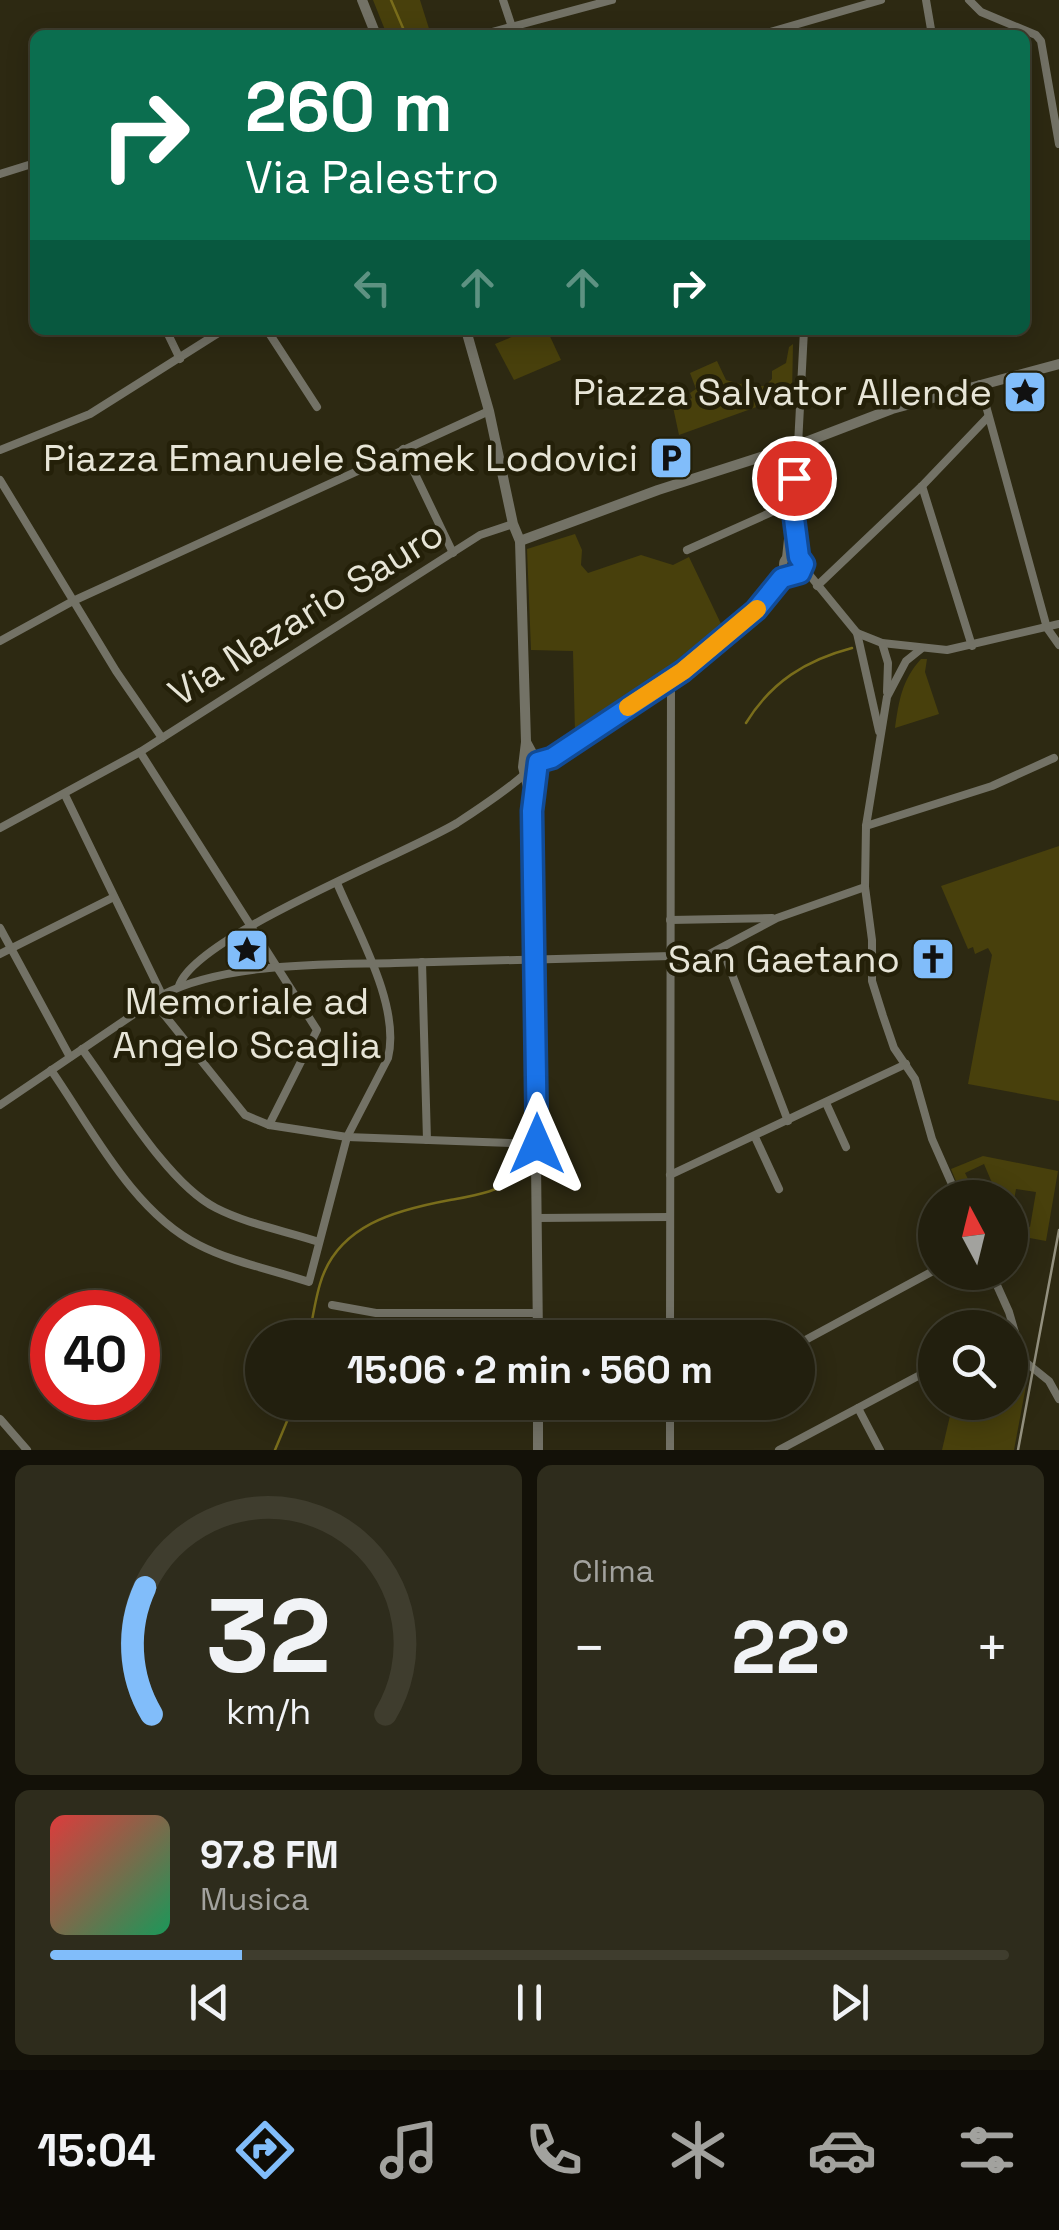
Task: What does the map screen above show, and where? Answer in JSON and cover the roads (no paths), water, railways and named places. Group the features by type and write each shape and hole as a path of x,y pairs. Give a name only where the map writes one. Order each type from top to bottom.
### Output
{"street":[{"path":"362,0 374,30"},
{"path":"503,0 507,30 612,0"},
{"path":"777,30 881,0"},
{"path":"926,0 931,30"},
{"path":"969,0 981,12 1024,30"},
{"path":"1030,32 1040,41 1059,144"},
{"path":"0,174 30,165"},
{"path":"168,335 180,359"},
{"path":"0,450 90,414 216,335"},
{"path":"270,335 317,407"},
{"path":"467,335 520,541 526,742 532,765 538,1320"},
{"path":"804,335 798,445 786,558 794,573 816,586 857,633 882,643 948,650 1059,624"},
{"path":"520,541 892,410 1059,364"},
{"path":"980,384 1047,628 1059,645"},
{"path":"0,640 74,601 488,411"},
{"path":"816,586 988,417"},
{"path":"403,449 453,553"},
{"path":"0,480 162,738"},
{"path":"922,486 972,646"},
{"path":"686,550 792,503"},
{"path":"179,986 188,969 251,925 456,823 532,765 552,758 671,679 756,610 794,573 799,557 792,503"},
{"name":"Via Nazario Sauro","path":"0,828 140,752 480,534 513,524"},
{"path":"786,558 799,557"},
{"path":"857,633 880,736"},
{"path":"882,643 888,663 887,697 866,826 865,888 872,940 872,981 892,1044 913,1074 932,1140 950,1180"},
{"path":"887,697 906,662 921,649"},
{"path":"670,1320 671,679"},
{"path":"140,752 317,1030 269,1124"},
{"path":"866,826 992,786 1054,758"},
{"path":"65,795 162,995"},
{"path":"51,1070 145,1207 178,1234 202,1247 309,1282 346,1137 388,1058 390,1044 388,1015 376,971 337,882"},
{"path":"0,1105 179,986 278,968 536,959 698,960 777,918 865,888"},
{"path":"0,954 114,897"},
{"path":"670,920 777,918"},
{"path":"0,928 70,1057"},
{"path":"722,948 788,1121"},
{"path":"422,962 426,1140"},
{"path":"154,1002 246,1115 269,1124 346,1137 537,1144"},
{"path":"82,1049 176,1176 201,1198 218,1209 319,1242"},
{"path":"670,1175 906,1064"},
{"path":"826,1103 846,1147"},
{"path":"755,1136 779,1188"},
{"path":"536,1218 670,1218"},
{"path":"815,1335 918,1279"},
{"path":"332,1305 376,1313 538,1313"},
{"path":"1028,1364 1049,1382 1059,1399"},
{"path":"778,1450 918,1375"},
{"path":"858,1408 880,1450"},
{"path":"0,1419 26,1450"},
{"path":"538,1420 538,1450"},
{"path":"670,1420 670,1450"}],"waterway":[{"path":"391,0 403,28"},
{"path":"746,723 778,684 805,666 852,648"},
{"path":"312,1320 328,1264 354,1234 390,1215 487,1192 522,1174"},
{"path":"275,1450 288,1420"}],"railway":[{"path":"1018,1450 1059,1230"}],"place":[{"name":"Piazza Salvator Allende","path":"1025,392"},
{"name":"Piazza Emanuele Samek Lodovici","path":"671,458"},
{"name":"Memoriale ad Angelo Scaglia","path":"247,950"},
{"name":"San Gaetano","path":"933,959"}]}
